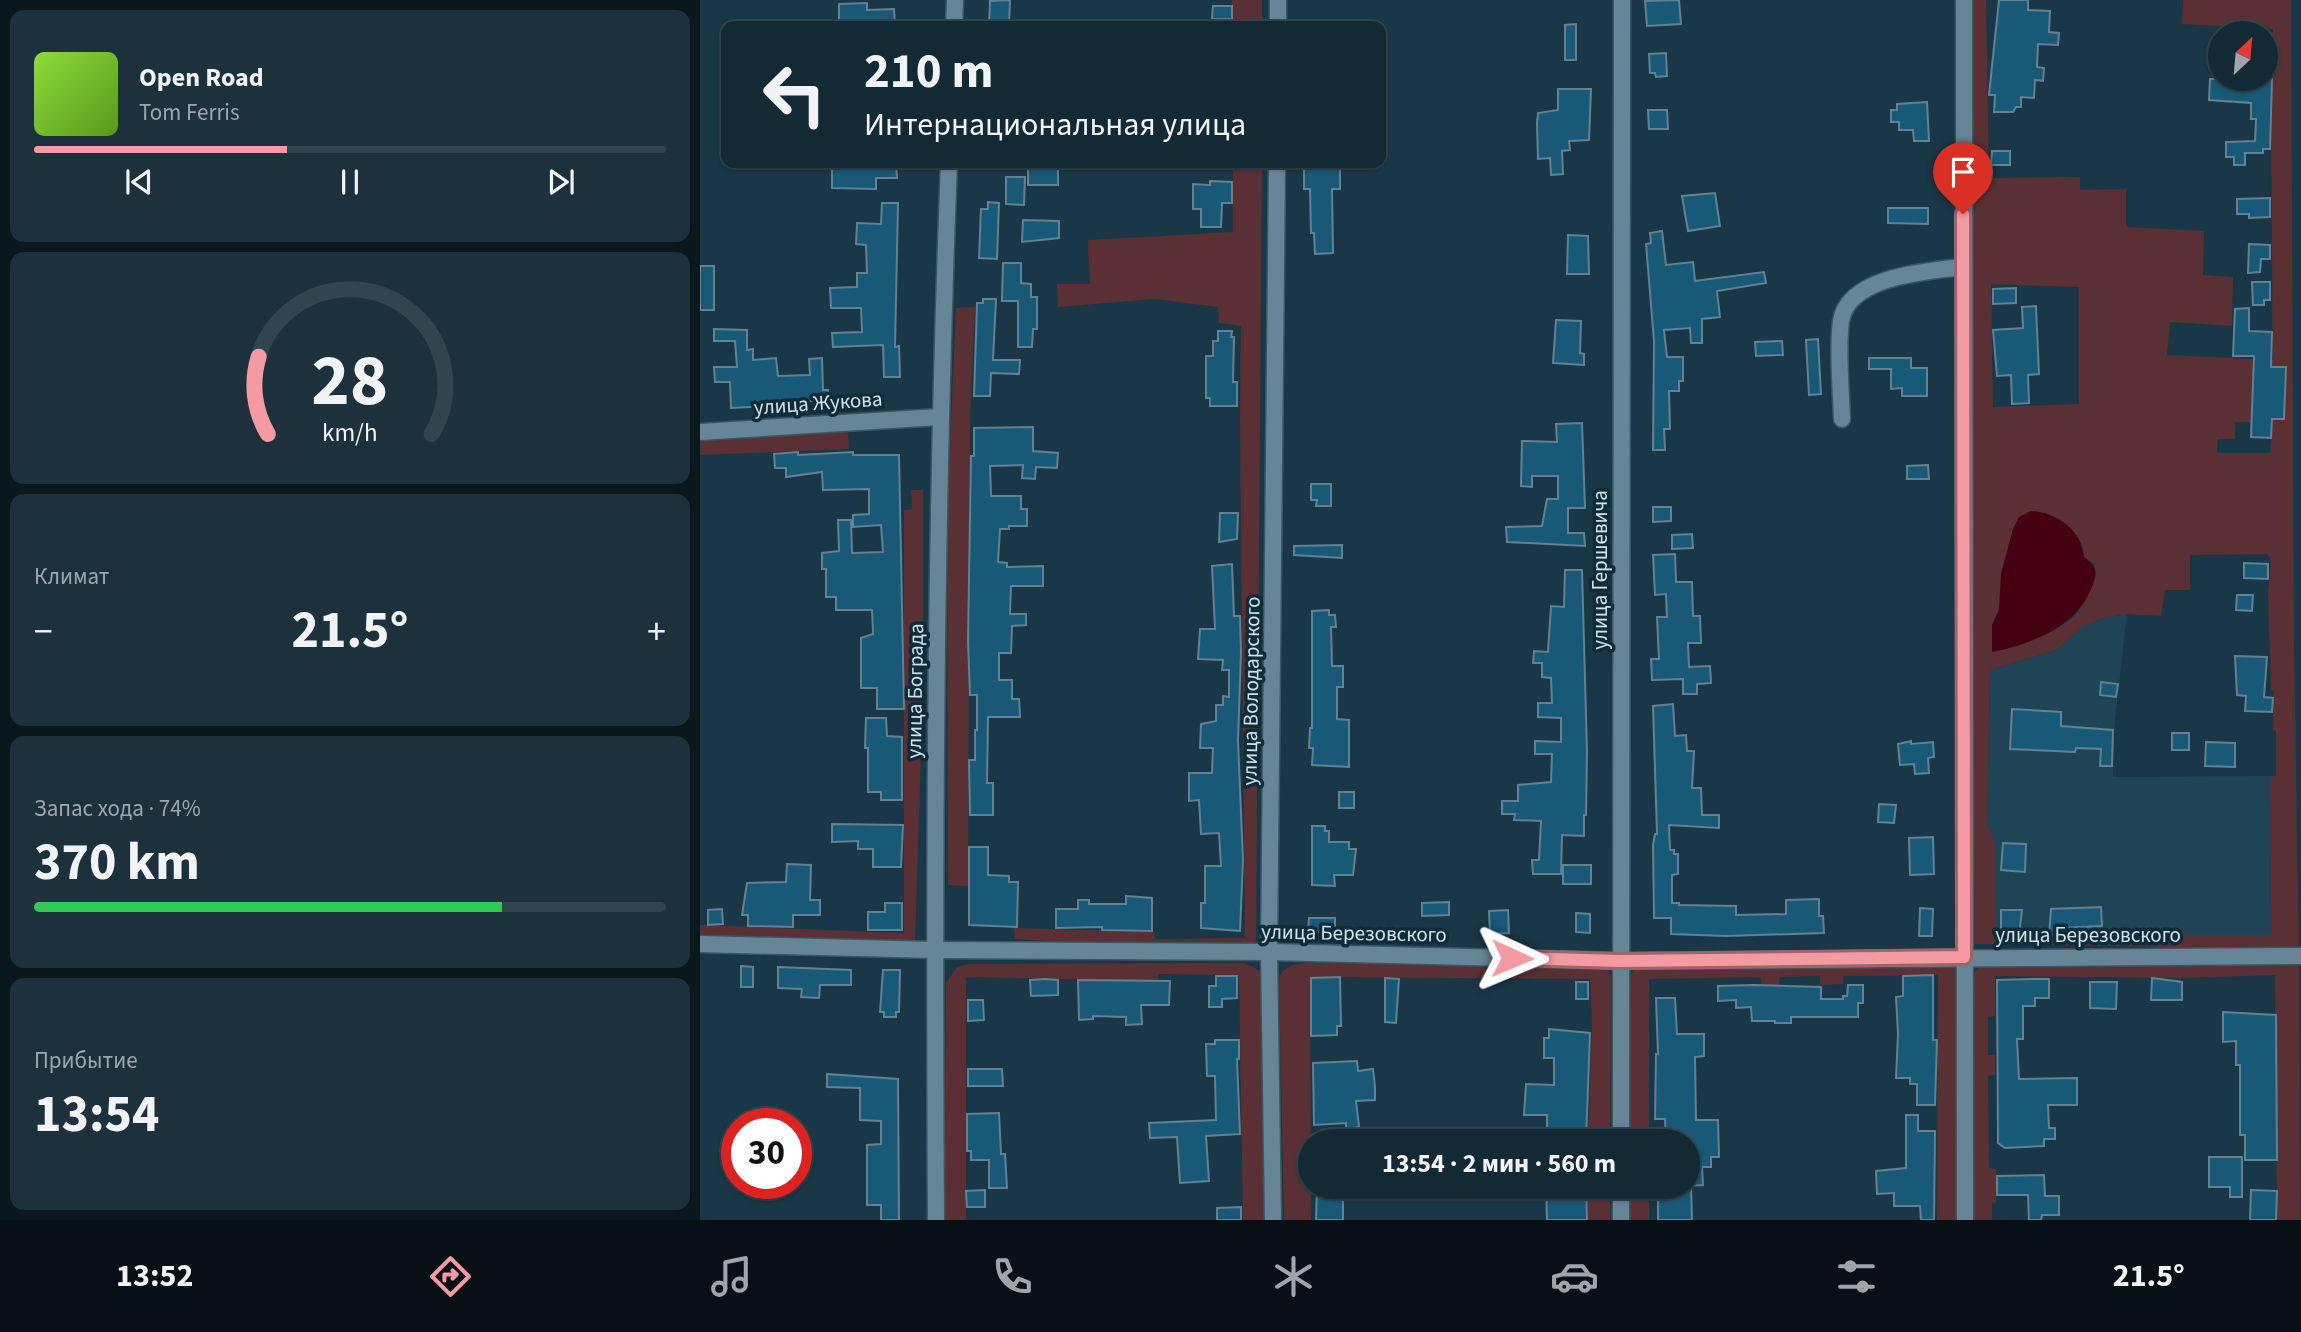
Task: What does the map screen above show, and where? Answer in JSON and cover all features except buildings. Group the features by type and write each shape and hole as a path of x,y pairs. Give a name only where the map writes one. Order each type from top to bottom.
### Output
{"street":[{"path":"954,21 956,0"},
{"path":"1278,0 1278,21"},
{"name":"улица Гершевича","path":"1621,1129 1622,0"},
{"path":"1964,0 1962,267 1965,1220"},
{"name":"улица Бограда","path":"936,1220 934,950 939,417 949,168"},
{"name":"улица Володарского","path":"1273,1220 1269,951 1277,168"},
{"path":"1842,419 1841,319 1852,299 1886,280 1923,271 1962,267"},
{"name":"улица Жукова","path":"700,432 939,417"},
{"name":"улица Березовского","path":"700,944 934,950 1269,951 1620,961 2301,956"},
{"path":"1621,1199 1621,1220"}],"shaded area":[{"path":"1232,0 1262,0 1262,21 1232,21"},
{"path":"1964,0 1986,0 1989,178 2080,177 2080,190 2126,189 2126,227 2204,231 2203,275 2233,277 2232,326 2170,322 2167,355 2273,360 2271,134 2272,91 2278,91 2278,21 2208,21 2208,25 2182,24 2183,0 2291,0 2294,643 2299,949 1975,944","holes":["1991,284 2079,287 2079,404 1993,407","2235,422 2273,423 2270,453 2217,453 2217,439 2235,439","2044,512 2076,534 2084,557 2095,564 2083,601 2078,612 2062,626 1993,652 1992,625 1999,610 2001,574 2008,555","2267,554 2271,560 2268,593 2271,690 2274,691 2273,730 2276,731 2276,776 2270,776 2271,935 1996,935 1995,842 1987,823 1990,670 2056,650 2084,626 2103,618 2127,614 2161,616 2165,590 2190,590 2190,555"]},
{"path":"1233,168 1262,168 1256,940 1254,945 1153,948 1015,939 1014,928 1154,932 1155,939 1245,938 1241,326 1219,323 1218,307 1155,299 1058,307 1057,284 1090,284 1088,240 1233,232"},
{"path":"975,307 970,417 968,886 948,885 947,513 956,308"},
{"path":"848,429 849,449 700,455 700,441"},
{"path":"911,490 923,490 923,688 915,944 700,937 700,925 904,933 904,510 912,509"},
{"path":"2031,511 2059,519 2073,531 2084,557 2095,569 2095,579 2086,599 2065,622 2038,638 1992,652 1992,625 1999,610 2001,574 2013,529 2019,517"},
{"path":"2127,614 2114,729 2113,777 2270,776 2271,936 1995,935 1995,842 1987,824 1990,670 2056,650 2084,626 2103,618"},
{"path":"1245,963 1260,971 1264,981 1269,1220 1243,1220 1239,975 1158,974 1158,981 966,977 966,1220 944,1220 946,983 957,967 968,964"},
{"path":"1310,963 1606,969 1611,975 1610,1129 1588,1129 1592,1026 1590,979 1310,977 1311,1129 1298,1129 1298,1199 1311,1199 1311,1220 1284,1220 1279,978 1288,967"},
{"path":"1984,963 2299,964 2300,1220 2277,1220 2275,975 2184,978 1995,976 1995,1016 1988,1017 1988,1055 1995,1055 1995,1075 1988,1076 1989,1168 1996,1169 1996,1202 1992,1203 1992,1220 1974,1220 1971,980"},
{"path":"1953,966 1956,970 1957,1220 1937,1220 1938,975 1843,976 1843,984 1820,985 1820,976 1780,977 1779,985 1762,985 1761,977 1649,979 1649,1129 1629,1129 1630,980 1637,967"},
{"path":"1588,1199 1610,1199 1610,1220 1588,1220"},
{"path":"1629,1199 1649,1199 1649,1220 1629,1220"}],"route":[{"path":"1512,958 1620,961 1964,957 1963,214"}]}
